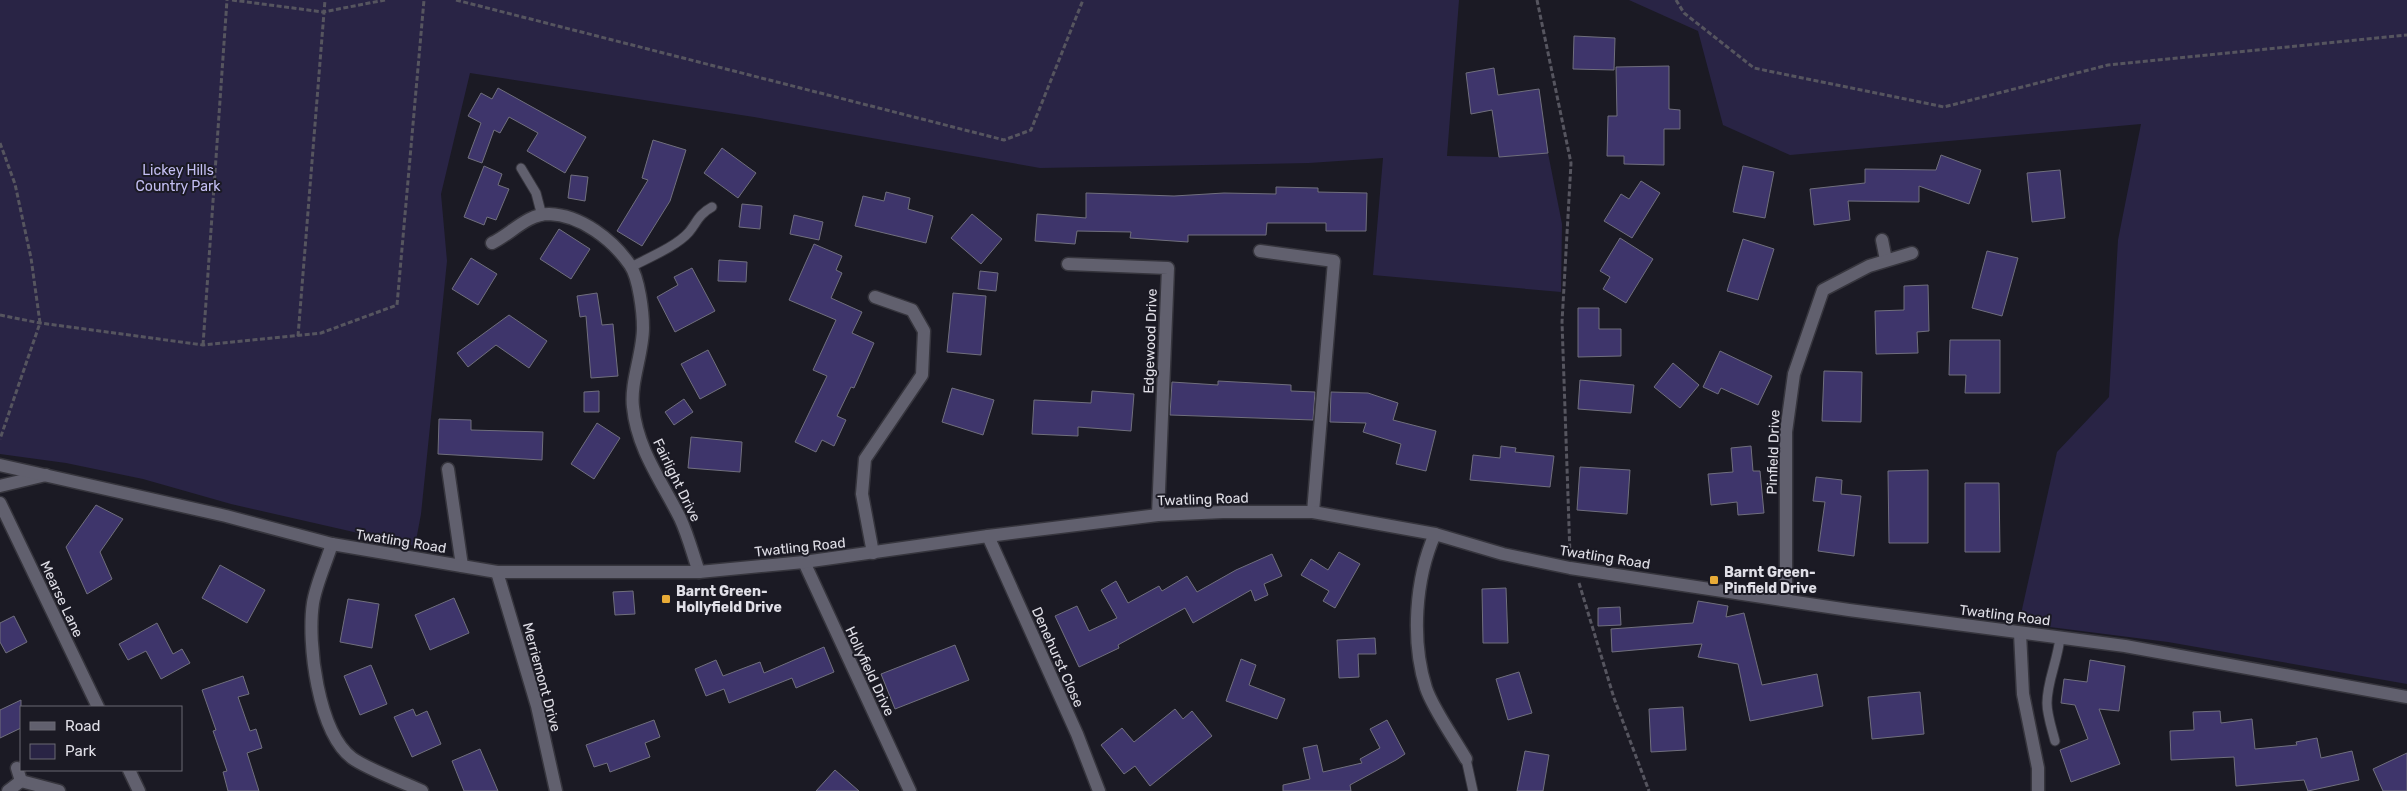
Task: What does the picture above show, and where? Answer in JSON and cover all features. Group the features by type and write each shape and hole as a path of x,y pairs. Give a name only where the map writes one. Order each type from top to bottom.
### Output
{"street":[{"name":"Fairlight Drive","path":"492,243 507,236 528,219 549,214 581,222 611,242 631,266 641,302 643,329 632,406 639,434 651,466 681,519 699,572"},
{"path":"1882,240 1886,260"},
{"path":"1260,251 1334,261 1313,512"},
{"name":"Pinfield Drive","path":"1786,600 1786,432 1794,374 1823,290 1869,266 1912,253"},
{"name":"Edgewood Drive","path":"1068,264 1168,268 1158,515"},
{"path":"873,553 862,494 865,459 922,375 924,331 912,310 875,297"},
{"name":"Twatling Road","path":"0,465 47,474 226,516 332,544 496,572 699,572 804,562 988,536 1158,515 1222,512 1313,512 1435,534 1503,554 1572,568 1786,600 2125,646 2407,697"},
{"path":"448,469 462,566"},
{"path":"0,486 47,474"},
{"name":"Mearse Lane","path":"0,503 98,706"},
{"path":"1435,534 1426,555 1417,604 1420,659 1426,689 1466,759"},
{"name":"Denehurst Close","path":"988,536 1077,734 1099,791"},
{"path":"332,544 313,602 312,644 324,715 334,739 352,758 422,791"},
{"name":"Hollyfield Drive","path":"804,562 910,791"},
{"name":"Merriemont Drive","path":"496,572 537,706 556,791"},
{"path":"2020,633 2023,694 2038,768 2038,791"},
{"path":"17,768 21,781"},
{"path":"129,771 136,790"},
{"path":"8,791 21,781"},
{"path":"21,781 59,791"}],"lane":[{"path":"521,168 536,193 542,216"},
{"path":"631,266 657,254 688,233 700,214 712,207"},
{"path":"2055,741 2047,705 2048,692 2058,657 2060,638"},
{"path":"1466,759 1473,791"}],"path":[{"path":"203,344 226,0"},
{"path":"232,0 323,12 384,0"},
{"path":"298,336 325,0"},
{"path":"0,315 40,323 203,344 298,336 321,332 397,305 424,0"},
{"path":"456,0 1004,140 1031,130 1082,0"},
{"path":"1537,0 1571,162 1562,322 1572,568 1614,698 1649,791"},
{"path":"1676,0 1684,13 1754,68 1944,107 2108,65 2407,35"},
{"path":"0,143 15,184 31,258 40,323 0,440"}],"green space":[{"name":"Lickey Hills Country Park","path":"0,0 1459,0 1447,156 1498,157 1548,153 1562,224 1561,292 1373,275 1383,158 1309,163 1040,168 754,117 470,73 441,194 447,261 421,514 415,546 231,504 143,479 66,463 0,454"},
{"path":"1629,0 2407,0 2407,684 2168,642 2019,623 2057,452 2109,397 2118,240 2141,124 1790,155 1723,125 1698,31"}],"building":[{"path":"1574,36 1615,38 1614,70 1573,69"},
{"path":"1669,66 1669,109 1680,110 1680,129 1664,129 1664,165 1624,164 1624,156 1607,156 1608,116 1617,116 1616,67"},
{"path":"1494,68 1498,95 1539,89 1548,153 1499,157 1492,110 1471,114 1466,73"},
{"path":"498,88 586,137 565,173 527,151 538,133 509,117 500,133 494,130 482,163 468,158 481,123 468,116 481,93 492,99"},
{"path":"653,140 686,150 670,201 642,246 617,231 648,180 642,178"},
{"path":"722,148 756,173 738,198 704,173"},
{"path":"1941,155 1981,170 1969,204 1919,186 1919,202 1848,201 1850,220 1814,225 1810,189 1865,183 1865,169 1936,170"},
{"path":"484,166 502,174 498,185 509,189 496,220 487,217 484,225 464,217"},
{"path":"1743,166 1774,172 1765,218 1733,212"},
{"path":"2060,170 2065,218 2032,222 2027,173"},
{"path":"571,175 588,177 585,201 568,198"},
{"path":"1641,181 1660,193 1632,238 1604,221 1621,194 1629,199"},
{"path":"1276,187 1318,188 1318,192 1367,193 1366,231 1326,231 1326,223 1267,223 1266,235 1188,235 1188,242 1130,238 1131,232 1077,231 1075,244 1035,241 1037,214 1086,218 1086,193 1174,196 1224,193 1276,194"},
{"path":"886,192 910,198 908,209 933,216 926,243 855,226 863,196 884,201"},
{"path":"742,204 762,206 760,229 739,227"},
{"path":"972,214 1002,239 981,264 951,238"},
{"path":"794,215 823,222 819,240 790,234"},
{"path":"559,229 590,249 571,279 540,259"},
{"path":"1620,238 1653,259 1626,303 1603,289 1610,277 1600,271"},
{"path":"1743,239 1774,249 1758,300 1727,291"},
{"path":"814,244 842,256 836,270 842,273 831,298 862,312 852,333 874,343 854,388 851,387 837,416 846,420 834,446 822,440 816,452 795,442 827,376 813,370 836,320 789,300"},
{"path":"1987,251 2018,258 2002,316 1972,308"},
{"path":"471,258 497,274 478,305 452,289"},
{"path":"719,260 747,262 746,282 718,281"},
{"path":"692,268 715,311 675,332 657,297 678,285 674,277"},
{"path":"980,271 998,273 996,291 978,289"},
{"path":"1928,285 1929,331 1917,332 1918,353 1876,354 1875,311 1904,310 1904,286"},
{"path":"597,293 602,325 613,324 618,376 591,378 586,316 580,317 577,296"},
{"path":"953,293 986,296 981,355 947,352"},
{"path":"1578,308 1599,308 1599,329 1621,329 1621,356 1578,357"},
{"path":"509,315 547,341 529,368 496,345 468,367 457,353"},
{"path":"1950,340 2000,340 2000,393 1965,393 1966,375 1949,375"},
{"path":"708,350 726,385 700,399 681,364"},
{"path":"1720,351 1772,376 1758,405 1721,388 1718,394 1703,387"},
{"path":"1673,363 1699,385 1680,408 1654,387"},
{"path":"1824,371 1862,372 1861,422 1822,421"},
{"path":"1580,380 1634,385 1631,413 1578,409"},
{"path":"1218,381 1291,385 1291,391 1315,392 1313,420 1170,415 1172,382 1218,385"},
{"path":"952,388 994,400 983,435 942,422"},
{"path":"599,391 599,412 584,412 584,392"},
{"path":"1092,391 1134,394 1131,431 1078,427 1078,436 1032,434 1034,400 1091,403"},
{"path":"1331,392 1368,393 1398,403 1393,420 1436,431 1426,471 1396,464 1401,444 1363,432 1366,423 1330,422"},
{"path":"684,399 693,412 674,425 665,412"},
{"path":"439,419 471,420 471,430 543,432 542,460 438,454"},
{"path":"597,423 620,438 594,479 571,464"},
{"path":"691,437 742,442 740,472 688,468"},
{"path":"1501,446 1516,448 1515,452 1554,456 1550,487 1470,480 1473,455 1500,458"},
{"path":"1751,446 1753,471 1760,471 1764,513 1738,515 1737,502 1711,505 1708,474 1733,472 1731,448"},
{"path":"1580,467 1630,470 1627,514 1577,510"},
{"path":"1928,470 1928,543 1889,543 1888,471"},
{"path":"1816,477 1842,480 1841,494 1861,496 1854,556 1818,551 1825,502 1813,501"},
{"path":"1965,483 1999,483 2000,552 1965,552"},
{"path":"96,505 123,519 100,552 112,579 87,594 66,547"},
{"path":"1339,552 1360,564 1335,608 1323,601 1329,591 1301,575 1311,559 1328,570"},
{"path":"1272,554 1282,576 1264,584 1268,595 1255,601 1251,590 1193,623 1185,608 1118,645 1119,648 1079,667 1055,616 1077,606 1089,631 1117,618 1101,590 1116,581 1128,603 1159,586 1162,591 1187,576 1197,592 1236,570"},
{"path":"220,565 265,590 247,623 202,598"},
{"path":"1506,588 1508,643 1483,643 1482,589"},
{"path":"633,591 635,614 615,615 613,592"},
{"path":"454,598 469,633 430,650 415,615"},
{"path":"348,599 379,604 372,648 340,642"},
{"path":"1698,601 1728,606 1726,617 1744,613 1762,685 1817,674 1823,706 1750,721 1738,664 1698,657 1702,644 1612,652 1611,629 1693,623"},
{"path":"1620,607 1621,625 1598,626 1598,608"},
{"path":"14,616 27,642 6,653 0,642 0,623"},
{"path":"157,623 173,654 182,649 190,663 161,679 146,651 128,660 119,644"},
{"path":"1375,638 1376,654 1358,654 1359,677 1339,678 1337,640"},
{"path":"955,645 969,680 895,709 881,674"},
{"path":"824,647 834,672 796,688 792,678 729,703 724,689 706,696 695,669 716,660 723,676 760,662 764,673"},
{"path":"1241,659 1256,665 1249,685 1285,699 1277,719 1226,701"},
{"path":"2090,660 2125,666 2119,711 2099,709 2120,764 2071,782 2060,750 2088,739 2075,705 2061,703 2064,679 2087,682"},
{"path":"371,665 387,704 360,715 344,676"},
{"path":"1519,672 1532,713 1508,720 1496,679"},
{"path":"243,676 249,694 238,697 250,731 256,729 262,748 247,753 259,791 228,791 223,772 227,771 213,731 216,730 202,690"},
{"path":"1920,692 1924,734 1872,739 1868,697"},
{"path":"21,700 20,728 0,738 0,710"},
{"path":"1683,707 1686,750 1651,752 1649,709"},
{"path":"413,709 416,716 427,711 441,744 412,757 394,717"},
{"path":"1175,709 1183,719 1192,711 1212,736 1150,786 1135,766 1124,774 1101,745 1122,728 1134,742"},
{"path":"2220,711 2221,723 2252,719 2255,749 2297,745 2296,742 2317,738 2321,758 2352,751 2359,780 2308,791 2304,780 2236,786 2234,757 2171,760 2170,731 2194,730 2193,712"},
{"path":"654,720 660,737 645,743 650,757 610,772 607,763 594,767 586,745"},
{"path":"1387,720 1405,754 1350,785 1351,791 1283,791 1283,785 1310,779 1303,748 1317,745 1323,772 1362,763 1360,759 1380,748 1370,729"},
{"path":"480,749 498,791 464,791 452,761"},
{"path":"1525,751 1549,755 1543,791 1517,791"},
{"path":"2407,753 2407,791 2383,791 2373,769"},
{"path":"835,770 859,791 816,791"}],"place":[{"name":"Barnt Green- Pinfield Drive","path":"1714,580"},
{"name":"Barnt Green- Hollyfield Drive","path":"666,599"}]}
